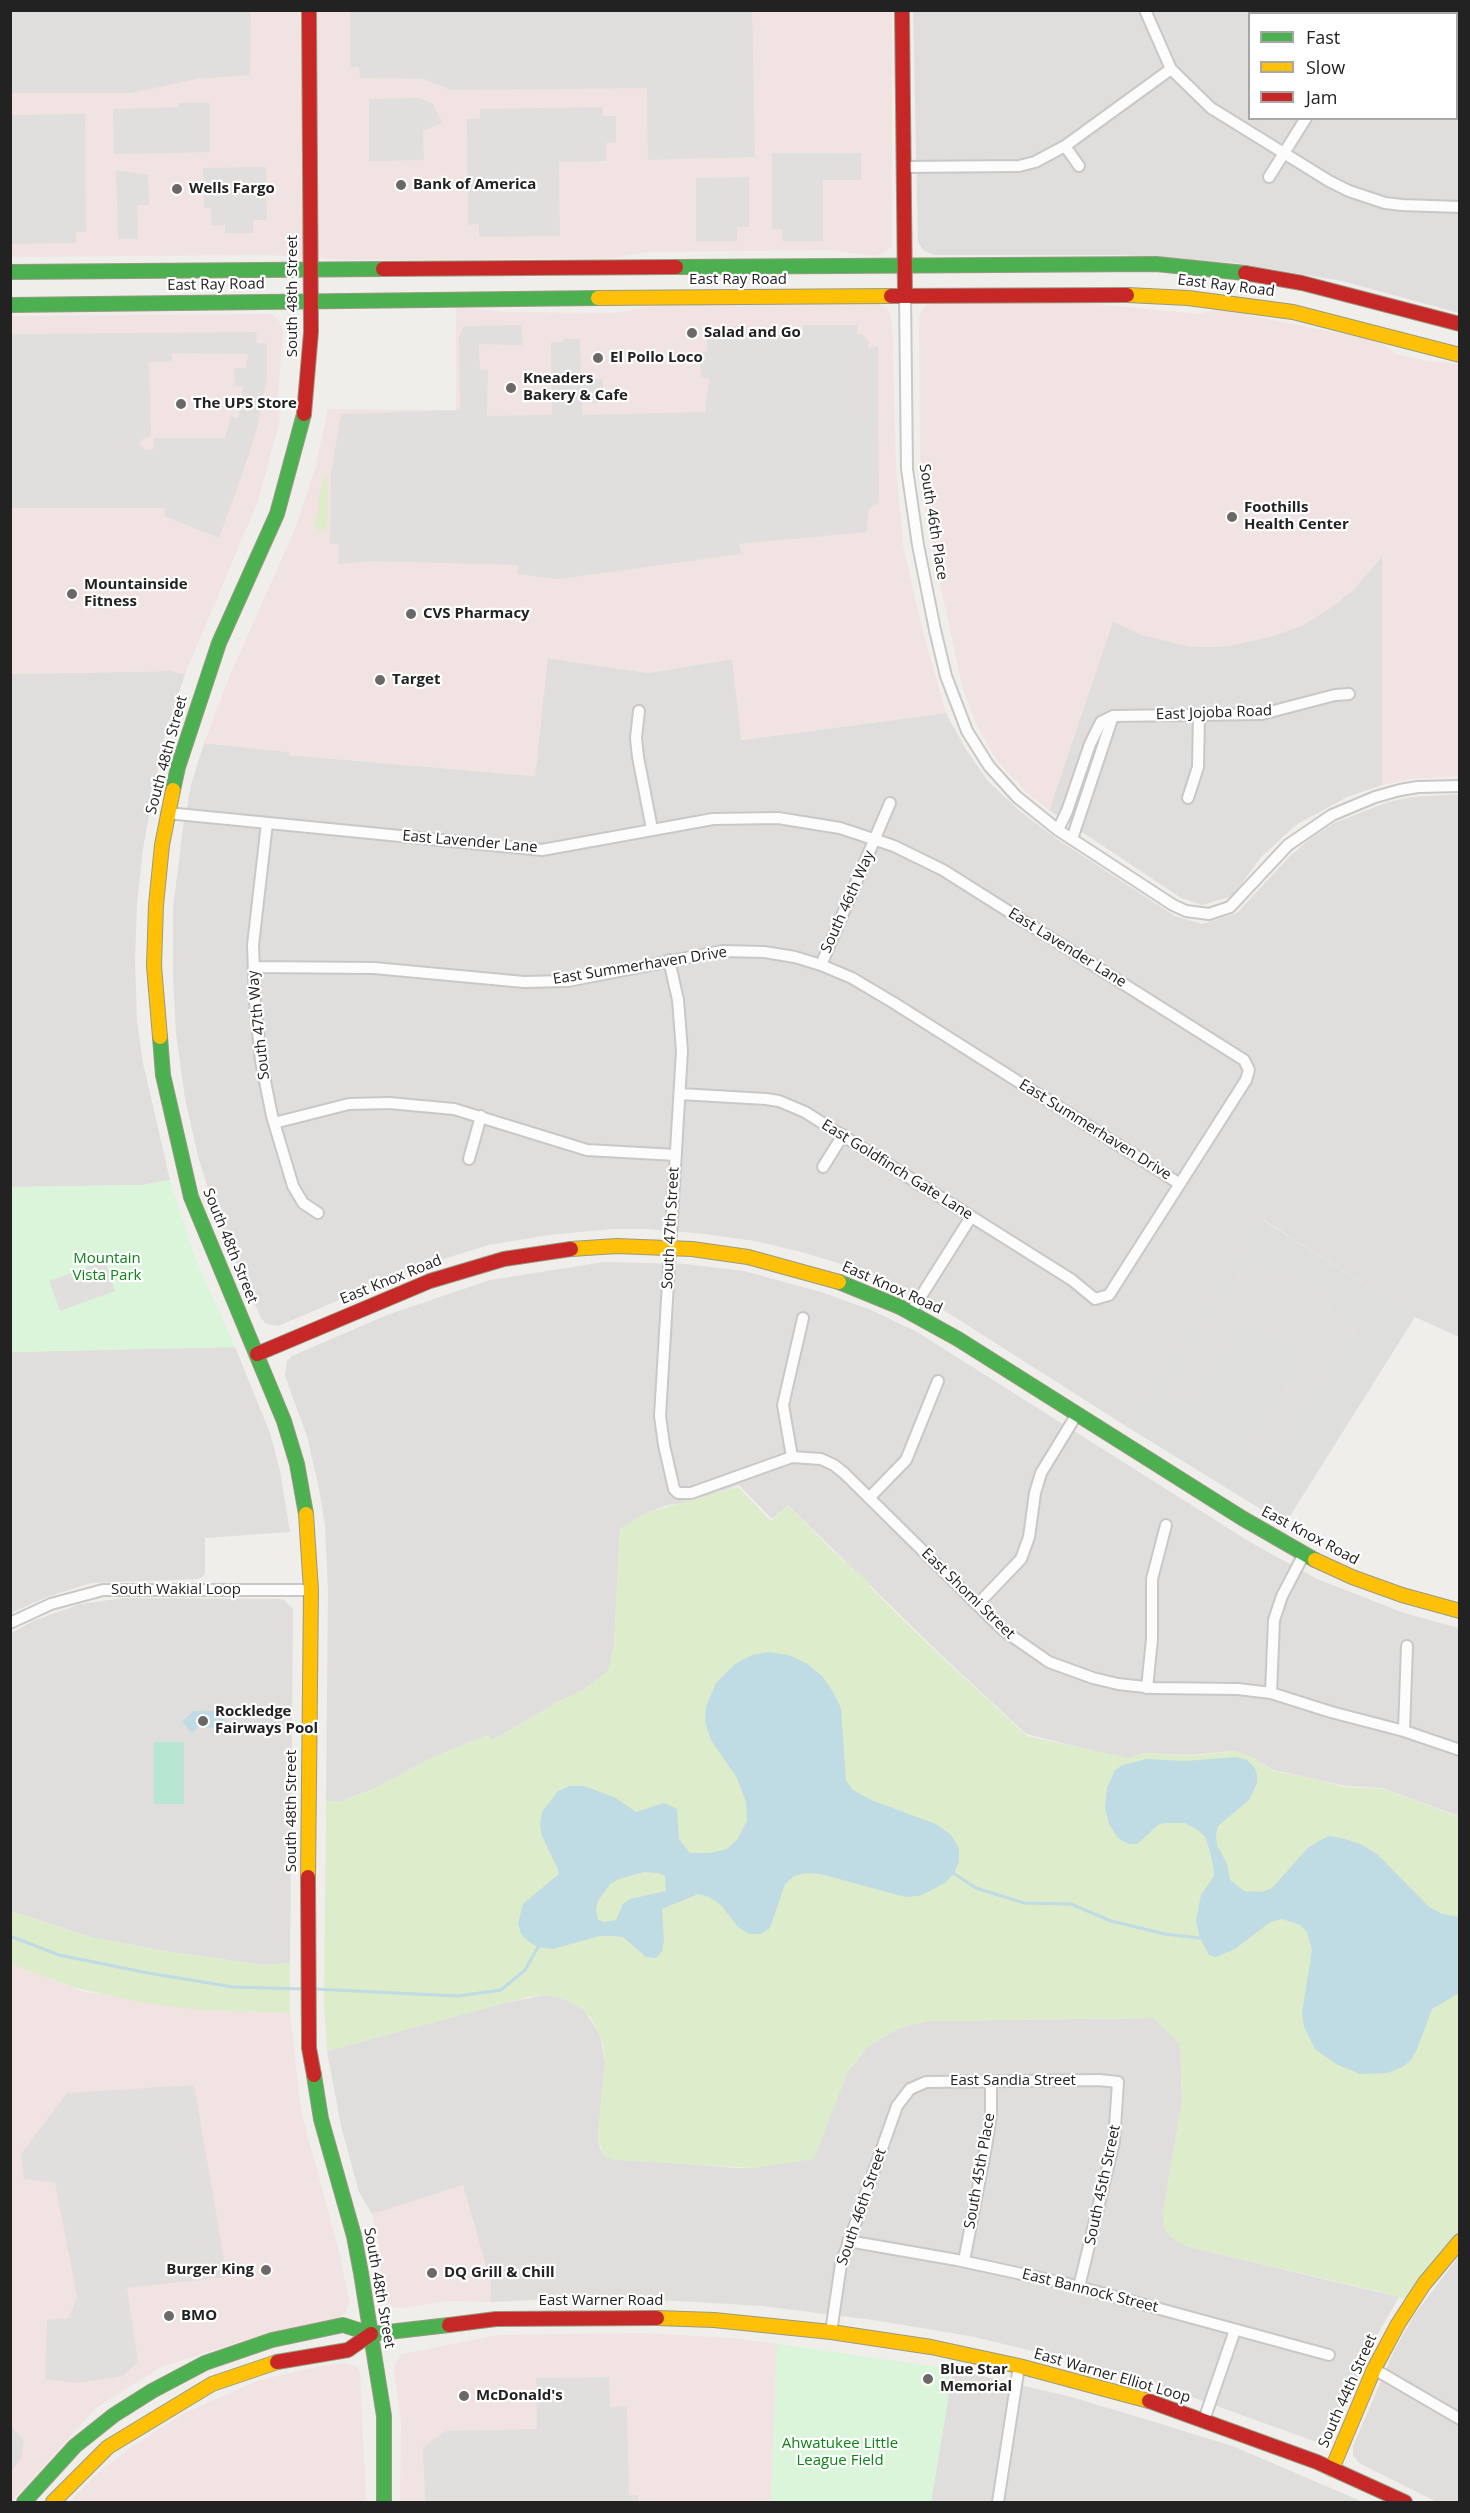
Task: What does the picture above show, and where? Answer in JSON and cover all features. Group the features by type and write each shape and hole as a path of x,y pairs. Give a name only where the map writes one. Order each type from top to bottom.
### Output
{"main road":[{"name":"South 48th Street","path":"309,10 310,372 307,401 297,447 277,514 211,665 184,747 167,813 162,845 154,934 154,993 163,1075 191,1197 258,1354 284,1421 297,1464 310,1550 311,1590 307,1962 309,2048 321,2119 358,2256 371,2334 384,2416 384,2502"},
{"name":"South 46th Place","path":"902,10 905,294"},
{"name":"East Ray Road","path":"10,272 1120,264 1194,267 1302,283 1460,324"},
{"name":"East Ray Road","path":"10,305 905,294 1118,294 1188,298 1293,312 1460,354"},
{"name":"East Knox Road","path":"258,1354 394,1295 467,1269 504,1259 590,1247 670,1247 748,1257 785,1265 841,1282 911,1312 1242,1518 1304,1554 1373,1585 1425,1603 1460,1611"},
{"name":"South 44th Street","path":"1332,2469 1374,2369 1398,2324 1424,2284 1459,2242"},
{"name":"East Warner Road","path":"24,2502 75,2446 152,2391 205,2363 272,2340 343,2325 371,2334 496,2319 581,2317 714,2320 831,2332"},
{"name":"East Warner Elliot Loop","path":"831,2332 932,2347 1129,2394 1332,2469 1406,2502"},
{"name":"East Warner Road","path":"53,2502 108,2447 212,2384 279,2362 348,2350 371,2334"}],"street":[{"path":"1145,10 1172,69 1211,108 1329,180 1367,198 1402,205 1460,207"},
{"path":"903,167 1019,166 1035,162 1065,146 1172,69"},
{"path":"1269,177 1305,120"},
{"path":"1065,146 1079,166"},
{"name":"South 46th Place","path":"905,294 907,469 918,545 946,676 961,719 985,760 1017,797 1058,830 1173,905 1186,911 1209,914 1230,907 1288,845 1332,815 1375,797 1400,790 1460,786"},
{"name":"East Jojoba Road","path":"1113,716 1262,714 1335,695 1349,694"},
{"path":"639,711 636,738 638,757 652,829"},
{"path":"1188,798 1198,767 1199,715"},
{"path":"1058,830 1067,811 1090,744 1101,722 1113,716"},
{"path":"1072,839 1113,716"},
{"path":"875,840 890,803"},
{"name":"East Lavender Lane","path":"167,813 542,849 713,819 778,818 810,822 894,846 943,870 1244,1060 1249,1070 1246,1080 1180,1184"},
{"name":"South 47th Way","path":"267,823 255,919 254,967 261,1061 274,1123 293,1186 303,1203 318,1213"},
{"name":"South 46th Way","path":"820,964 875,840"},
{"name":"East Summerhaven Drive","path":"254,967 374,968 524,982 568,981 722,951 764,952 795,957 820,964 852,978 1180,1184"},
{"name":"South 47th Street","path":"669,960 682,1027 660,1416 672,1484 678,1493"},
{"name":"East Goldfinch Gate Lane","path":"680,1094 752,1097 779,1101 805,1112 1072,1280 1095,1299 1109,1295 1180,1184"},
{"path":"274,1123 349,1104 369,1102 454,1109 587,1150 676,1155"},
{"path":"469,1159 481,1116"},
{"path":"823,1167 843,1135"},
{"path":"911,1312 971,1217"},
{"path":"792,1457 783,1405 803,1318"},
{"path":"870,1498 906,1460 939,1381"},
{"path":"977,1605 1015,1567 1027,1548 1035,1493 1041,1473 1077,1414"},
{"name":"East Shomi Street","path":"678,1493 691,1493 792,1457 810,1457 834,1465 1003,1630 1049,1662 1099,1680 1147,1688 1238,1689 1270,1693 1404,1731 1460,1750"},
{"path":"1147,1688 1152,1639 1152,1579 1166,1525"},
{"path":"1270,1693 1274,1620 1282,1596 1304,1554"},
{"name":"South Wakial Loop","path":"10,1623 51,1604 103,1590 311,1590"},
{"path":"1404,1731 1407,1646"},
{"name":"South 45th Place","path":"963,2261 986,2147 991,2114 991,2081"},
{"name":"East Sandia Street","path":"910,2089 926,2082 1118,2082"},
{"name":"South 45th Street","path":"1080,2287 1114,2142 1118,2082"},
{"name":"South 46th Street","path":"831,2332 841,2264 848,2241 897,2106 910,2089"},
{"name":"East Bannock Street","path":"848,2241 963,2261 1080,2287 1329,2355"},
{"path":"1204,2420 1236,2330"},
{"path":"998,2502 1019,2366"},
{"path":"1374,2369 1460,2419"}],"shaded area":[{"path":"10,11 892,11 892,246 883,254 874,256 831,250 649,252 613,258 348,260 266,255 11,257"},
{"path":"10,11 251,11 250,75 197,79 131,93 11,93"},
{"path":"350,11 752,11 755,157 648,160 647,88 450,90 424,79 360,78 359,67 350,67"},
{"path":"913,11 1459,11 1459,313 1342,281 1236,263 1121,255 933,255 923,250 918,242"},
{"path":"420,98 433,104 442,123 423,131 424,160 369,161 369,99"},
{"path":"179,103 210,103 210,152 114,154 113,109 179,107"},
{"path":"603,107 603,116 616,116 616,143 606,143 606,161 559,162 560,236 479,237 479,224 468,225 467,119 480,119 480,109"},
{"path":"85,114 86,232 76,232 76,243 11,244 11,115"},
{"path":"772,153 861,153 861,180 823,180 823,241 782,241 782,229 772,229"},
{"path":"266,167 267,220 253,220 253,233 225,233 225,225 212,225 211,208 204,208 203,168"},
{"path":"116,170 148,175 149,205 137,205 138,239 118,239"},
{"path":"749,177 749,227 737,227 737,241 696,241 696,178"},
{"path":"938,302 1075,302 1198,314 1218,309 1377,341 1397,354 1428,361 1459,364 1459,776 1409,779 1382,785 1382,557 1352,591 1328,610 1303,625 1270,637 1227,646 1191,647 1145,636 1113,622 1049,810 1028,794 997,761 976,724 962,686 927,523 920,455 919,315 926,306"},
{"path":"878,304 887,308 892,322 896,468 903,545 922,628 946,713 741,740 732,659 648,673 548,658 535,776 289,755 289,752 204,743 230,675 295,529 315,469 328,409 456,410 456,307 505,312 615,313 655,305"},
{"path":"271,314 279,321 283,330 278,399 280,420 258,501 185,674 171,671 11,674 10,316"},
{"path":"521,325 523,345 479,344 480,369 488,370 487,416 552,415 551,342 563,342 563,339 580,339 581,379 603,379 603,403 582,403 582,415 705,412 709,379 701,378 700,352 708,351 706,336 720,335 720,327 747,326 747,337 803,334 803,325 857,325 857,333 863,335 869,342 868,349 878,346 879,502 868,510 867,532 739,544 741,554 559,579 517,574 518,565 371,561 338,564 339,544 330,544 331,473 341,414 460,410 459,337 464,326"},
{"path":"257,332 256,343 267,344 267,377 258,425 219,538 164,516 165,508 11,508 11,334","holes":["172,353 248,354 246,368 234,368 235,386 243,387 238,418 231,417 225,438 154,438 154,448 146,450 140,445 141,440 151,435 149,362 172,362"]},
{"path":"1382,556 1382,785 1347,797 1296,825 1261,857 1233,896 1202,905 1181,898 1049,810 1113,621 1145,636 1205,647 1227,646 1270,637 1303,625 1352,591"},
{"path":"547,658 648,673 732,659 742,740 946,713 965,748 988,781 1021,812 1057,839 1175,916 1202,924 1237,913 1290,856 1311,838 1334,823 1388,802 1412,797 1459,794 1459,1337 1415,1317 1264,1220 1129,1428 934,1304 898,1287 854,1268 805,1253 755,1241 705,1234 648,1229 613,1229 549,1235 489,1245 417,1267 278,1326 266,1324 261,1318 220,1225 199,1160 185,1099 176,1034 173,908 191,785 204,743 289,752 289,755 535,776"},
{"path":"171,671 185,674 164,738 143,849 137,905 135,962 137,1021 143,1063 170,1180 142,1185 11,1187 10,674"},
{"path":"1263,1220 1415,1317 1285,1524 1129,1428"},
{"path":"1247,1257 1277,1276 1283,1267 1337,1301 1332,1309 1353,1323 1351,1326 1358,1330 1272,1465 1246,1448 1304,1356 1246,1319 1187,1412 1160,1395"},
{"path":"105,1261 108,1270 112,1269 116,1280 112,1282 115,1291 60,1311 49,1281"},
{"path":"604,1262 685,1264 744,1271 821,1292 871,1310 917,1332 1250,1542 1315,1578 1404,1613 1459,1628 1459,1816 1382,1788 1346,1786 1273,1770 1252,1757 1233,1751 1190,1755 1143,1753 1127,1759 1026,1734 937,1651 788,1505 772,1519 739,1485 691,1502 668,1505 646,1513 620,1529 614,1647 608,1671 584,1690 563,1699 493,1740 488,1735 433,1757 371,1790 341,1801 326,1801 328,1591 325,1525 307,1436 285,1376 287,1361 292,1356 387,1315 490,1280"},
{"path":"235,1347 270,1433 280,1471 290,1532 205,1538 205,1573 203,1577 197,1579 91,1583 47,1597 11,1613 11,1352"},
{"path":"123,1598 280,1599 293,1609 290,1963 264,1965 164,1951 91,1937 11,1911 11,1633 33,1621 80,1604"},
{"path":"11,1964 84,1992 251,2012 290,2013 301,2111 340,2255 349,2301 346,2312 337,2319 266,2333 161,2367 96,2408 11,2502"},
{"path":"546,1995 564,1999 584,2010 600,2035 605,2063 598,2135 600,2149 607,2158 736,2168 754,2168 840,2091 848,2071 869,2046 897,2029 927,2021 1153,2018 1180,2043 1182,2102 1163,2213 1185,2246 1399,2297 1376,2337 1331,2438 1322,2444 1164,2387 1090,2365 970,2336 873,2320 762,2306 679,2301 555,2299 490,2302 491,2283 380,2211 372,2214 359,2192 341,2126 327,2051 504,2003"},
{"path":"194,2085 227,2277 127,2288 138,2362 123,2376 77,2383 45,2379 47,2320 69,2318 77,2296 55,2183 24,2179 21,2154 67,2093"},
{"path":"463,2185 491,2283 490,2302 449,2301 403,2308 391,2307 383,2297 379,2245 372,2214"},
{"path":"1459,2256 1459,2502 1437,2502 1359,2463 1353,2455 1353,2446 1394,2351 1415,2314"},
{"path":"643,2333 732,2338 777,2344 771,2502 400,2502 401,2422 394,2368 396,2360 402,2354 498,2335"},
{"path":"346,2363 357,2367 360,2372 366,2502 69,2502 100,2471 130,2448 184,2413 260,2380 316,2367"},
{"path":"953,2369 1071,2397 1235,2447 1363,2502 931,2502"},
{"path":"609,2377 610,2407 627,2406 629,2495 638,2495 638,2502 425,2502 423,2447 446,2431 537,2429 536,2378"},
{"path":"10,2425 24,2440 21,2458 11,2472"}],"green space":[{"path":"328,473 327,528 320,531 314,523 319,511 319,495 324,477"},
{"name":"Mountain Vista Park","path":"170,1180 196,1260 235,1347 11,1352 10,1187 142,1185"},
{"path":"738,1487 771,1521 788,1505 932,1648 1027,1736 1129,1758 1145,1753 1191,1756 1236,1751 1254,1758 1273,1771 1343,1787 1384,1789 1459,1817 1459,2241 1412,2301 1185,2246 1170,2237 1164,2227 1163,2213 1182,2102 1180,2044 1153,2018 927,2021 897,2029 869,2046 848,2071 814,2159 754,2168 613,2160 603,2156 598,2135 605,2063 603,2044 593,2021 584,2010 564,1999 546,1995 528,1997 327,2051 324,2003 326,1801 341,1801 371,1790 433,1757 488,1735 494,1740 563,1699 584,1690 608,1671 614,1647 620,1529 646,1513"},
{"path":"154,1742 184,1742 184,1804 154,1804"},
{"path":"10,1911 91,1937 164,1951 263,1965 290,1963 290,2013 203,2010 144,2003 72,1987 11,1964"},
{"name":"Ahwatukee Little League Field","path":"777,2344 953,2369 931,2502 771,2502"}],"water":[{"path":"769,1652 788,1655 806,1663 822,1676 841,1708 846,1781 853,1790 871,1800 936,1824 951,1835 959,1848 959,1862 954,1873 946,1882 930,1891 918,1896 905,1897 821,1874 806,1873 794,1876 785,1884 770,1928 760,1934 749,1934 738,1927 721,1905 709,1897 698,1894 662,1909 664,1940 662,1951 656,1958 646,1957 623,1937 600,1936 553,1949 538,1947 528,1941 521,1934 518,1923 523,1904 559,1874 542,1836 540,1825 542,1812 558,1791 570,1786 584,1786 614,1797 636,1812 664,1803 677,1809 679,1839 690,1853 710,1853 727,1849 737,1840 747,1821 746,1802 737,1778 711,1740 705,1722 706,1707 716,1683 735,1664 752,1655","holes":["644,1872 665,1876 666,1891 630,1899 623,1904 616,1920 605,1922 598,1920 596,1909 598,1901 610,1884"]},
{"name":"Rockledge Fairways Pool","path":"194,1711 216,1711 224,1720 217,1728 198,1727 192,1733 182,1722"},
{"path":"1236,1757 1247,1760 1254,1767 1257,1783 1249,1800 1218,1826 1216,1835 1217,1845 1227,1864 1230,1880 1244,1891 1262,1892 1272,1888 1308,1848 1329,1836 1360,1844 1377,1854 1429,1907 1442,1914 1459,1917 1459,1993 1432,2009 1417,2049 1411,2060 1402,2067 1387,2073 1360,2074 1336,2064 1315,2049 1304,2027 1302,2013 1312,1950 1307,1932 1300,1925 1282,1919 1270,1922 1235,1949 1216,1957 1209,1955 1200,1938 1196,1921 1201,1895 1214,1876 1214,1870 1205,1837 1198,1830 1185,1823 1164,1823 1158,1825 1137,1844 1129,1844 1118,1838 1109,1824 1105,1807 1107,1788 1115,1770 1123,1765 1147,1759 1186,1761"}],"waterway":[{"path":"953,1873 976,1888 1024,1903 1071,1904 1111,1921 1165,1934 1200,1938 1203,1936"},
{"path":"10,1936 59,1955 148,1973 233,1987 304,1989"},
{"path":"314,1989 458,1996 501,1990 525,1970 539,1945"}],"traffic: fast":[{"path":"676,267 1156,264 1245,273"},
{"path":"10,272 383,269"},
{"path":"10,305 598,298"},
{"path":"173,790 178,767 219,643 277,514 304,414"},
{"path":"160,1037 163,1075 191,1197 284,1421 297,1464 306,1514"},
{"path":"839,1282 900,1307 958,1339 1242,1518 1315,1560"},
{"path":"314,2075 321,2119 354,2236 361,2273 384,2416 384,2502"},
{"path":"24,2502 75,2446 114,2415 152,2391 205,2363 272,2340 343,2325 371,2334 449,2325"}],"traffic: slow":[{"path":"1127,295 1188,298 1293,312 1460,355"},
{"path":"598,298 891,296"},
{"path":"160,1037 154,966 156,905 162,845 173,790"},
{"path":"571,1249 617,1246 692,1249 748,1257 839,1282"},
{"path":"306,1514 311,1590 308,1877"},
{"path":"1315,1560 1352,1577 1402,1595 1460,1611"},
{"path":"1332,2469 1374,2369 1398,2324 1424,2284 1460,2241"},
{"path":"657,2318 714,2320 831,2332 931,2347 1019,2366 1149,2401"},
{"path":"53,2502 108,2447 212,2384 277,2362"}],"traffic: jam":[{"path":"304,414 311,332 309,10"},
{"path":"902,10 905,294"},
{"path":"383,269 676,267"},
{"path":"1245,273 1302,283 1460,324"},
{"path":"891,296 1127,295"},
{"path":"257,1354 430,1281 504,1259 571,1249"},
{"path":"308,1877 309,2048 314,2075"},
{"path":"449,2325 496,2319 657,2318"},
{"path":"277,2362 348,2350 371,2334"},
{"path":"1149,2401 1317,2462 1405,2502"}],"place":[{"name":"Bank of America","path":"401,185"},
{"name":"Wells Fargo","path":"177,189"},
{"name":"Salad and Go","path":"692,333"},
{"name":"El Pollo Loco","path":"598,358"},
{"name":"Kneaders Bakery & Cafe","path":"511,388"},
{"name":"The UPS Store","path":"181,404"},
{"name":"Foothills Health Center","path":"1232,517"},
{"name":"Mountainside Fitness","path":"72,594"},
{"name":"CVS Pharmacy","path":"411,614"},
{"name":"Target","path":"380,680"},
{"name":"Rockledge Fairways Pool","path":"203,1721"},
{"name":"Burger King","path":"266,2270"},
{"name":"DQ Grill & Chill","path":"432,2273"},
{"name":"BMO","path":"169,2316"},
{"name":"Blue Star Memorial","path":"928,2379"},
{"name":"McDonald's","path":"464,2396"}]}
